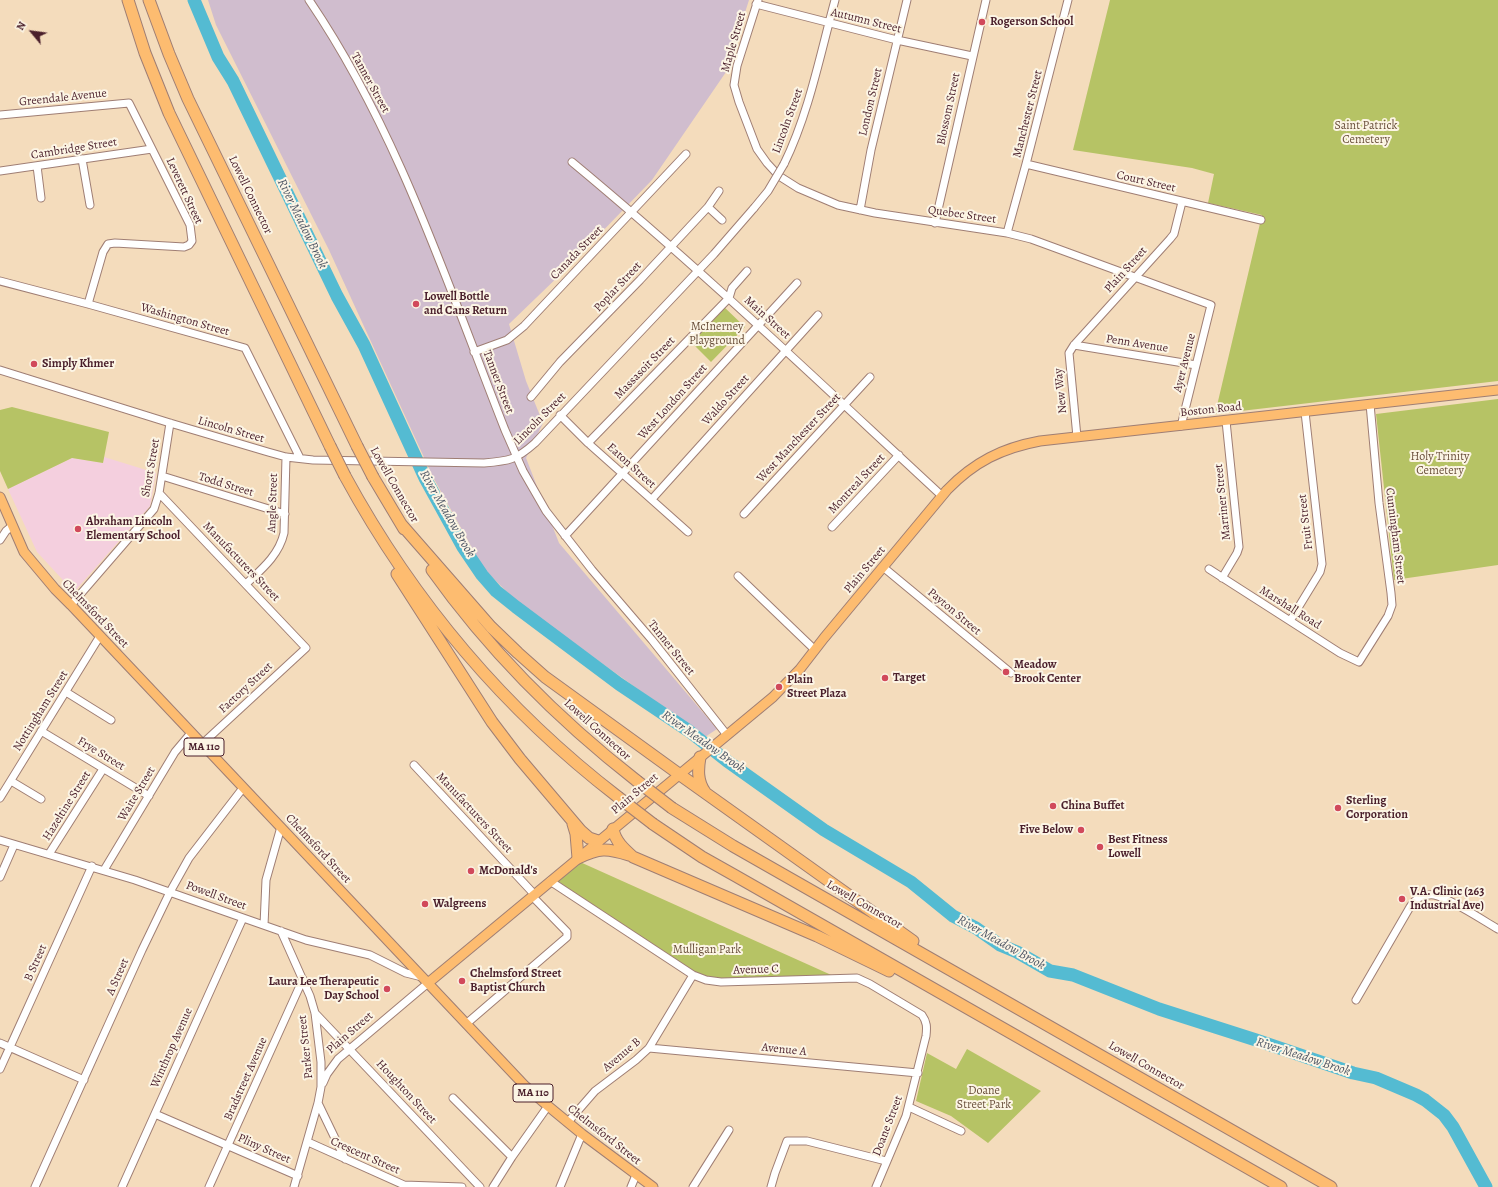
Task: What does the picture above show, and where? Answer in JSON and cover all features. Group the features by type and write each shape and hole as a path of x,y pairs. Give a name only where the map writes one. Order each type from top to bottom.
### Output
{"highway":[{"path":"128,0 143,46 169,113 345,476 386,546 410,582 470,658 508,699 584,770 653,824 689,848 728,872 1281,1187"},
{"name":"Lowell Connector","path":"149,0 186,93 373,477 401,524 435,574 469,618 518,673 582,736 672,808 733,846 1330,1187"},
{"path":"365,511 385,555 482,708 511,747 570,818 586,836 598,841"},
{"path":"401,524 491,627 518,653 557,686 959,974"},
{"path":"700,757 698,769 699,781 706,792"},
{"path":"570,818 576,834 578,858 599,850 616,851 633,857 817,936 918,985 947,996"},
{"path":"612,829 621,846 633,857"}],"main road":[{"name":"Boston Road","path":"942,496 958,479 978,464 999,452 1019,445 1077,437 1498,390"},
{"name":"Plain Street","path":"425,980 533,895 788,683 942,496"},
{"name":"Chelmsford Street","path":"0,497 24,552 55,590 71,605 525,1086 582,1134 653,1187"}],"street":[{"name":"Tanner Street","path":"309,0 341,52 381,125 414,198 517,458 538,498 565,536 652,640 727,735"},
{"name":"Lincoln Street","path":"0,370 170,423 286,457 484,463 508,461 517,458 535,443 698,270 768,191 784,164 801,123 835,0"},
{"name":"London Street","path":"860,210 871,150 906,0"},
{"name":"Blossom Street","path":"935,223 986,0"},
{"name":"Manchester Street","path":"1007,233 1068,0"},
{"name":"Autumn Street","path":"757,2 829,23 897,40 972,56"},
{"name":"Maple Street","path":"744,113 736,91 735,81 737,66 757,2"},
{"name":"Greendale Avenue","path":"0,115 129,103"},
{"name":"Leverett Street","path":"88,304 103,252 108,244 115,243 177,248 189,245 192,241 190,225 129,103"},
{"name":"Quebec Street","path":"744,113 757,149 779,176 798,188 838,205 935,223 1007,233 1059,249 1211,305"},
{"name":"Cambridge Street","path":"0,171 152,149"},
{"name":"Canada Street","path":"474,352 507,340 524,326 686,154"},
{"path":"82,159 90,205"},
{"name":"Main Street","path":"572,162 632,212 759,325 942,496"},
{"name":"Court Street","path":"1026,164 1261,220"},
{"path":"37,166 41,198"},
{"name":"Poplar Street","path":"531,397 560,362 640,280 708,207 719,191"},
{"name":"Plain Street","path":"1074,345 1174,234 1182,202"},
{"path":"708,207 722,220"},
{"name":"Massasoit Street","path":"588,443 728,298 732,288 747,271"},
{"name":"Washington Street","path":"0,282 88,304 245,348 300,458"},
{"name":"West London Street","path":"565,536 798,284"},
{"name":"Ayer Avenue","path":"1181,426 1211,305"},
{"name":"Waldo Street","path":"652,499 818,315"},
{"name":"Penn Avenue","path":"1074,345 1196,365"},
{"name":"New Way","path":"1074,345 1068,356 1077,437"},
{"name":"West Manchester Street","path":"744,514 870,377"},
{"name":"Cunningham Street","path":"1359,662 1388,616 1392,605 1378,496 1370,404"},
{"name":"Fruit Street","path":"1290,621 1320,572 1322,564 1305,412"},
{"name":"Eaton Street","path":"560,415 588,443 688,532"},
{"name":"Marriner Street","path":"1222,578 1239,547 1226,421"},
{"name":"Short Street","path":"71,605 149,516 157,503 170,423"},
{"name":"Montreal Street","path":"832,527 899,455"},
{"name":"Angle Street","path":"246,584 272,558 279,548 284,533 286,457"},
{"name":"Todd Street","path":"162,476 285,514"},
{"name":"Manufacturers Street","path":"159,493 306,648"},
{"path":"0,529 12,526"},
{"path":"0,540 6,531 12,526"},
{"name":"Payton Street","path":"883,567 1011,673"},
{"name":"Marshall Road","path":"1209,569 1340,653 1359,662"},
{"path":"738,576 815,650"},
{"name":"Nottingham Street","path":"0,798 100,636"},
{"name":"Factory Street","path":"202,744 306,648"},
{"path":"66,692 111,720"},
{"name":"Frye Street","path":"41,732 149,796"},
{"name":"Waite Street","path":"104,870 175,752 191,733"},
{"name":"Manufacturers Street","path":"414,765 567,932 567,937 466,1024"},
{"name":"Hazeltine Street","path":"49,854 103,769"},
{"path":"11,781 40,799"},
{"name":"A Street","path":"36,1187 142,950 170,892 189,858 243,788"},
{"path":"264,925 266,880 281,827"},
{"name":"Powell Street","path":"0,840 92,866 316,943 370,955 406,973 425,980"},
{"path":"0,876 14,845"},
{"name":"B Street","path":"0,1069 92,866"},
{"name":"Avenue C","path":"550,881 693,975 714,982 849,978 862,980 917,1011 926,1021 926,1036 918,1073"},
{"path":"1356,1000 1410,907 1418,898 1428,895 1440,896 1498,929"},
{"name":"Winthrop Avenue","path":"122,1187 243,918"},
{"name":"Parker Street","path":"281,932 310,996 315,1013 321,1055 321,1087 318,1103 294,1187"},
{"name":"Avenue B","path":"568,1122 595,1091 636,1060 649,1048 693,975"},
{"name":"Bradstreet Avenue","path":"209,1187 303,979"},
{"name":"Plain Street","path":"321,1087 332,1065 338,1058 425,980"},
{"name":"Houghton Street","path":"315,1013 480,1187"},
{"path":"0,1042 84,1080"},
{"name":"Avenue A","path":"649,1048 918,1073"},
{"name":"Doane Street","path":"876,1187 909,1107 918,1073"},
{"path":"453,1098 512,1157"},
{"path":"318,1103 345,1159"},
{"path":"493,1187 548,1106"},
{"path":"909,1107 961,1130"},
{"name":"Pliny Street","path":"155,1114 298,1176"},
{"path":"693,1187 729,1130"},
{"path":"560,1187 582,1134"},
{"path":"771,1187 788,1141 807,1142 886,1161"},
{"name":"Crescent Street","path":"308,1142 396,1182 411,1186 462,1187"},
{"path":"632,1187 636,1175"}],"shaded area":[{"path":"208,0 749,0 726,72 652,180 565,270 509,324 526,381 543,423 526,458 559,543 717,729 705,737 519,604 483,568 433,477 329,250 216,25"},
{"name":"Abraham Lincoln Elementary School","path":"104,457 156,473 150,506 74,592 37,552 8,489 72,458 103,463"}],"green space":[{"name":"Saint Patrick Cemetery","path":"1110,0 1498,0 1498,381 1215,414 1262,215 1208,203 1214,174 1192,168 1073,150"},
{"name":"McInerney Playground","path":"723,306 745,327 711,362 690,341"},
{"name":"Holy Trinity Cemetery","path":"1498,399 1498,565 1394,580 1376,414"},
{"path":"12,407 109,432 103,463 72,458 8,489 0,471 0,410"},
{"name":"Mulligan Park","path":"580,862 838,978 706,980 550,881"},
{"name":"Doane Street Park","path":"967,1049 1041,1091 988,1143 951,1116 916,1101 927,1053 956,1069"}],"waterway":[{"name":"River Meadow Brook","path":"194,0 218,57 233,81 337,296 364,345 425,478 463,547 482,575 496,591 619,684 689,731 727,761 824,830 911,882 953,916 976,928 1000,945 1017,952 1050,971 1073,975 1159,1009 1353,1073 1376,1078 1416,1095 1444,1115 1453,1127 1486,1187"}],"place":[{"name":"Rogerson School","path":"982,22"},
{"name":"Lowell Bottle and Cans Return","path":"416,304"},
{"name":"Simply Khmer","path":"34,364"},
{"name":"Abraham Lincoln Elementary School","path":"78,529"},
{"name":"Meadow Brook Center","path":"1006,672"},
{"name":"Target","path":"885,678"},
{"name":"Plain Street Plaza","path":"779,687"},
{"name":"China Buffet","path":"1053,806"},
{"name":"Sterling Corporation","path":"1338,808"},
{"name":"Five Below","path":"1081,830"},
{"name":"Best Fitness Lowell","path":"1100,847"},
{"name":"McDonald's","path":"471,871"},
{"name":"V.A. Clinic (263 Industrial Ave)","path":"1402,899"},
{"name":"Walgreens","path":"425,904"},
{"name":"Chelmsford Street Baptist Church","path":"462,981"},
{"name":"Laura Lee Therapeutic Day School","path":"387,989"}]}
